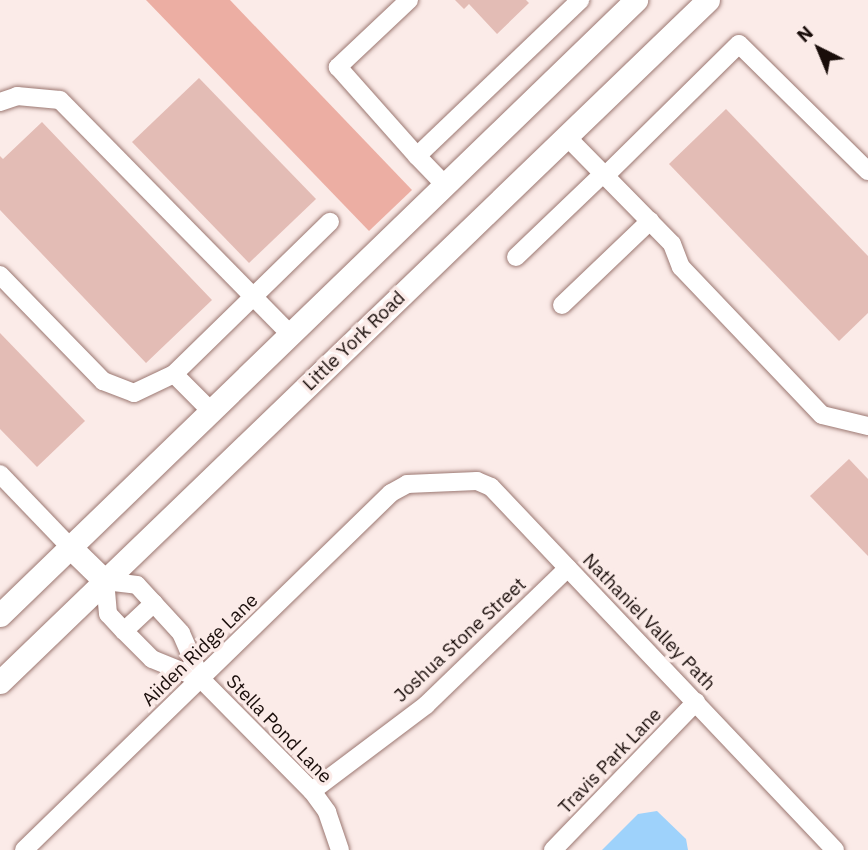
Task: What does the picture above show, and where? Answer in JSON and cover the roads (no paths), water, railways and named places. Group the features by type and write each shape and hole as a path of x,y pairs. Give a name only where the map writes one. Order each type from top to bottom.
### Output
{"main road":[{"path":"0,615 636,0"},
{"name":"Little York Road","path":"0,682 708,0"},
{"path":"70,547 105,581"}],"street":[{"path":"409,0 338,67 445,185"},
{"path":"417,156 580,0"},
{"path":"516,257 739,44 868,171"},
{"path":"0,102 17,96 60,100 290,335"},
{"path":"566,136 672,244 681,267 822,415 868,426"},
{"path":"562,305 650,221"},
{"path":"0,275 103,381 134,393 174,374 330,222"},
{"path":"174,374 211,411"},
{"path":"0,474 70,547"},
{"name":"Nathaniel Valley Path","path":"407,484 477,481 491,487 835,850"},
{"name":"Aiiden Ridge Lane","path":"24,850 391,493 407,484"},
{"name":"Joshua Stone Street","path":"312,791 426,705 568,568"},
{"name":"Stella Pond Lane","path":"201,679 152,659 124,631 108,614 105,581 136,584 181,633 201,679 312,791 327,812 340,850"},
{"path":"124,631 154,603"},
{"name":"Travis Park Lane","path":"553,850 696,702"}],"water":[{"path":"657,811 686,839 688,850 602,850 638,814"}]}
